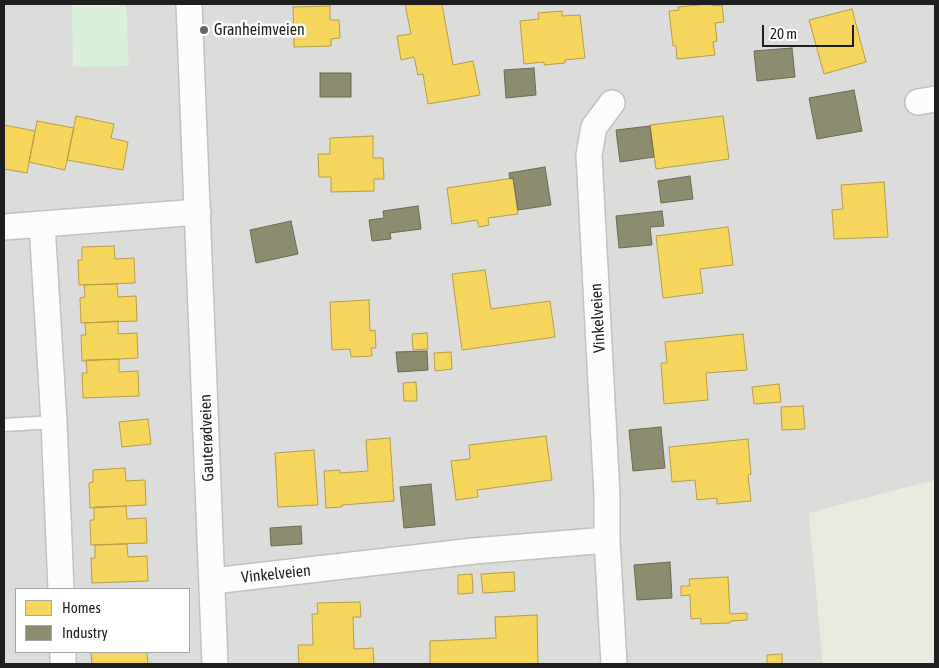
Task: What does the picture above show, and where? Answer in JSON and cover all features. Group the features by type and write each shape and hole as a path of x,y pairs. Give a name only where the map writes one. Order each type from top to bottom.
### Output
{"street":[{"name":"Gauterødveien","path":"189,4 215,664"},
{"name":"Vinkelveien","path":"612,103 594,126 589,155 614,664"},
{"path":"4,227 198,212"},
{"path":"42,224 54,422 61,588"},
{"name":"Vinkelveien","path":"213,581 474,551 607,540"}],"lane":[{"path":"4,425 54,422"}],"shaded area":[{"path":"4,4 935,4 935,480 809,513 823,664 4,664"},
{"path":"935,480 935,664 823,664 809,513"}],"green space":[{"path":"72,4 126,4 129,66 73,67"}],"building: Homes":[{"path":"405,4 442,4 453,65 473,61 480,95 428,104 423,74 418,75 414,57 401,60 397,36 411,34"},
{"path":"713,4 713,6 722,5 724,22 715,23 717,41 713,42 715,55 677,59 676,46 673,46 669,11 679,10 678,7"},
{"path":"330,6 330,20 339,20 340,38 331,39 331,46 294,47 293,7"},
{"path":"852,9 866,62 824,74 809,20"},
{"path":"562,11 562,16 580,15 585,58 565,60 565,63 544,65 544,62 524,64 520,21 539,19 538,13"},
{"path":"76,116 114,124 111,138 128,142 123,170 67,160"},
{"path":"723,116 729,159 656,169 650,125"},
{"path":"37,121 74,128 65,170 29,162"},
{"path":"4,125 35,131 27,173 4,169"},
{"path":"373,136 373,158 383,158 384,179 374,179 374,191 331,192 331,177 319,177 318,154 330,154 330,138"},
{"path":"513,178 518,214 488,218 489,225 479,227 477,220 452,224 447,188"},
{"path":"884,182 888,237 834,239 832,210 843,209 841,185"},
{"path":"728,227 733,265 700,269 703,293 663,298 656,236"},
{"path":"114,246 115,259 134,258 135,283 79,285 78,260 82,260 82,247"},
{"path":"485,270 491,309 550,301 555,337 462,350 452,274"},
{"path":"117,284 118,297 136,296 137,321 81,323 80,298 85,297 84,285"},
{"path":"369,300 370,331 375,330 376,348 371,348 372,356 351,357 350,349 332,350 330,302"},
{"path":"118,321 118,334 137,333 138,358 82,361 81,335 86,335 85,323"},
{"path":"427,333 428,349 413,350 412,334"},
{"path":"743,334 747,370 706,373 708,400 664,404 661,363 667,363 665,342"},
{"path":"451,352 452,369 435,371 434,353"},
{"path":"119,359 119,372 138,371 139,396 83,398 82,373 87,373 86,360"},
{"path":"416,382 417,401 404,401 403,383"},
{"path":"779,384 781,402 754,404 752,387"},
{"path":"803,406 805,429 782,430 781,407"},
{"path":"148,419 151,444 122,447 119,422"},
{"path":"546,436 552,480 477,490 478,497 456,500 451,461 470,459 469,445"},
{"path":"390,438 394,501 326,508 324,471 340,470 340,473 368,471 366,440"},
{"path":"748,439 751,474 748,475 751,501 717,504 717,498 697,500 695,480 672,482 669,447"},
{"path":"314,450 318,505 278,507 275,453"},
{"path":"125,468 126,481 145,480 146,505 90,508 89,483 93,482 93,470"},
{"path":"126,506 127,519 146,518 147,543 91,545 90,520 94,520 94,507"},
{"path":"127,544 128,557 147,556 148,581 92,583 91,558 95,558 95,545"},
{"path":"514,572 515,591 483,593 481,574"},
{"path":"472,574 473,593 458,594 458,575"},
{"path":"728,577 730,614 747,613 747,620 730,621 730,623 701,624 701,618 691,619 690,595 681,596 681,586 690,586 689,579"},
{"path":"360,602 361,617 353,617 354,649 373,648 374,664 299,664 298,645 313,645 312,614 318,614 317,603"},
{"path":"537,615 538,664 430,664 430,641 496,638 495,617"},
{"path":"91,653 147,653 148,664 92,664"},
{"path":"782,654 782,664 767,664 767,655"}],"building: Industry":[{"path":"792,48 795,77 757,81 754,51"},
{"path":"534,68 536,95 506,98 504,70"},
{"path":"320,73 351,73 351,97 320,97"},
{"path":"854,90 862,131 817,139 809,98"},
{"path":"650,126 654,157 620,162 616,130"},
{"path":"545,167 551,205 518,210 513,178 510,179 509,173"},
{"path":"690,176 693,199 661,203 658,181"},
{"path":"418,206 421,229 390,233 391,239 372,241 369,220 384,218 383,211"},
{"path":"662,211 664,226 650,227 652,245 619,248 616,216"},
{"path":"291,221 298,254 256,263 250,230"},
{"path":"427,351 428,370 398,372 396,352"},
{"path":"661,427 665,468 633,471 629,430"},
{"path":"431,484 435,525 404,528 400,487"},
{"path":"301,526 302,544 271,546 270,528"},
{"path":"670,562 672,598 637,600 634,565"}],"place":[{"name":"Granheimveien","path":"204,30"}]}
